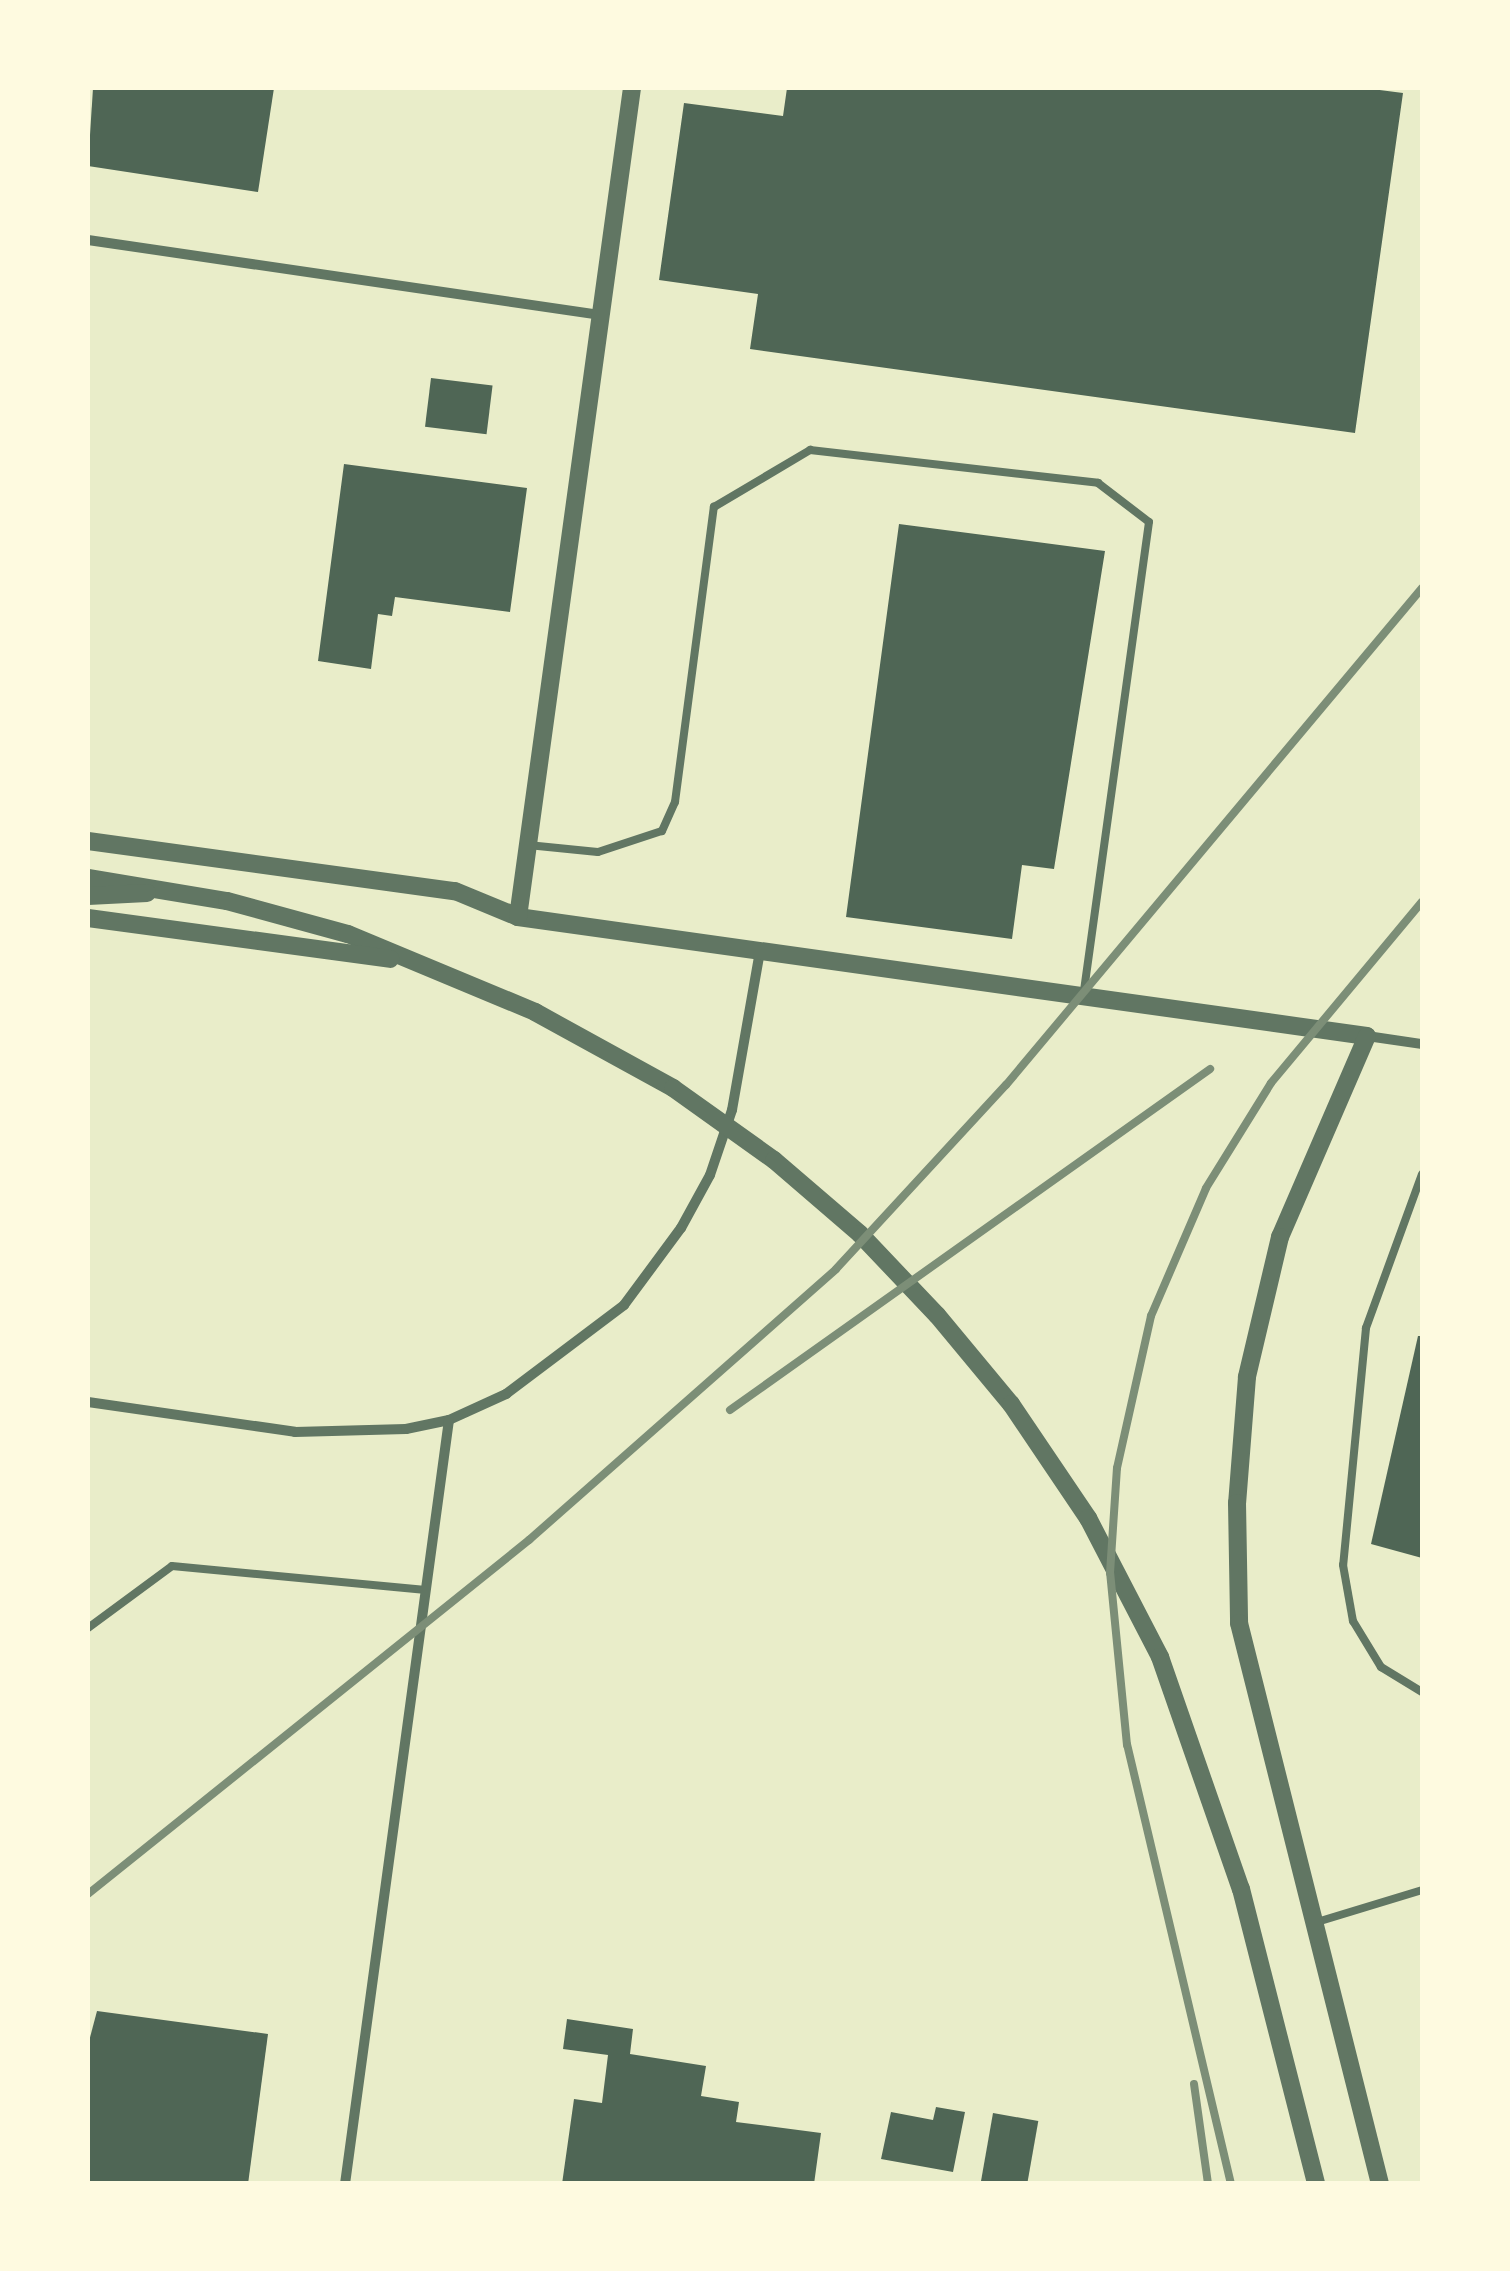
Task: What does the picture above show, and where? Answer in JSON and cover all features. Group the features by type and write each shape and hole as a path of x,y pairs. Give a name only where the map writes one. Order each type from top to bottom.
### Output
{"street":[{"path":"518,917 632,88"},
{"path":"88,240 600,315"},
{"path":"88,841 454,891 518,917 1422,1044"},
{"path":"88,878 172,890 348,934 535,1012 673,1088 825,1204 937,1314 1011,1404 1126,1588 1184,1715 1241,1889 1316,2184"},
{"path":"88,896 172,890"},
{"path":"88,918 406,960"},
{"path":"88,1402 294,1432 406,1429 449,1420 506,1394 566,1353 624,1305 681,1228 710,1175 732,1110 760,951"},
{"path":"1367,1036 1280,1237 1247,1377 1237,1504 1239,1623 1380,2184"},
{"path":"346,2184 449,1420"}],"lane":[{"path":"528,845 598,852 662,832 676,802 714,507 810,450 1098,483 1148,522 1083,995"},
{"path":"1422,1174 1366,1328 1343,1565 1353,1621 1381,1667 1422,1692"},
{"path":"88,1628 172,1566 426,1590"},
{"path":"1313,1924 1422,1890"}],"building":[{"path":"93,88 274,88 258,192 88,166"},
{"path":"787,88 1364,88 1403,93 1355,433 750,349 758,294 659,280 684,103 783,116"},
{"path":"431,378 493,386 487,434 425,427"},
{"path":"344,464 527,488 510,612 395,597 392,616 378,614 371,669 318,661"},
{"path":"899,524 1105,551 1054,869 1022,865 1012,939 846,917"},
{"path":"1418,1336 1422,1336 1422,1558 1371,1544"},
{"path":"97,2011 268,2034 248,2184 88,2184 88,2045"},
{"path":"567,2019 633,2029 630,2054 706,2066 701,2096 739,2102 736,2122 821,2133 814,2184 562,2184 574,2099 602,2103 608,2055 563,2049"},
{"path":"936,2107 965,2112 953,2172 881,2159 891,2112 933,2120"},
{"path":"993,2113 1038,2121 1027,2184 980,2184"}],"railway":[{"path":"88,1894 529,1540 836,1269 1006,1085 1422,588"},
{"path":"1231,2184 1127,1745 1110,1573 1117,1468 1151,1316 1206,1188 1271,1083 1422,902"},
{"path":"730,1410 1210,1069"},
{"path":"1194,2084 1208,2184"}]}
